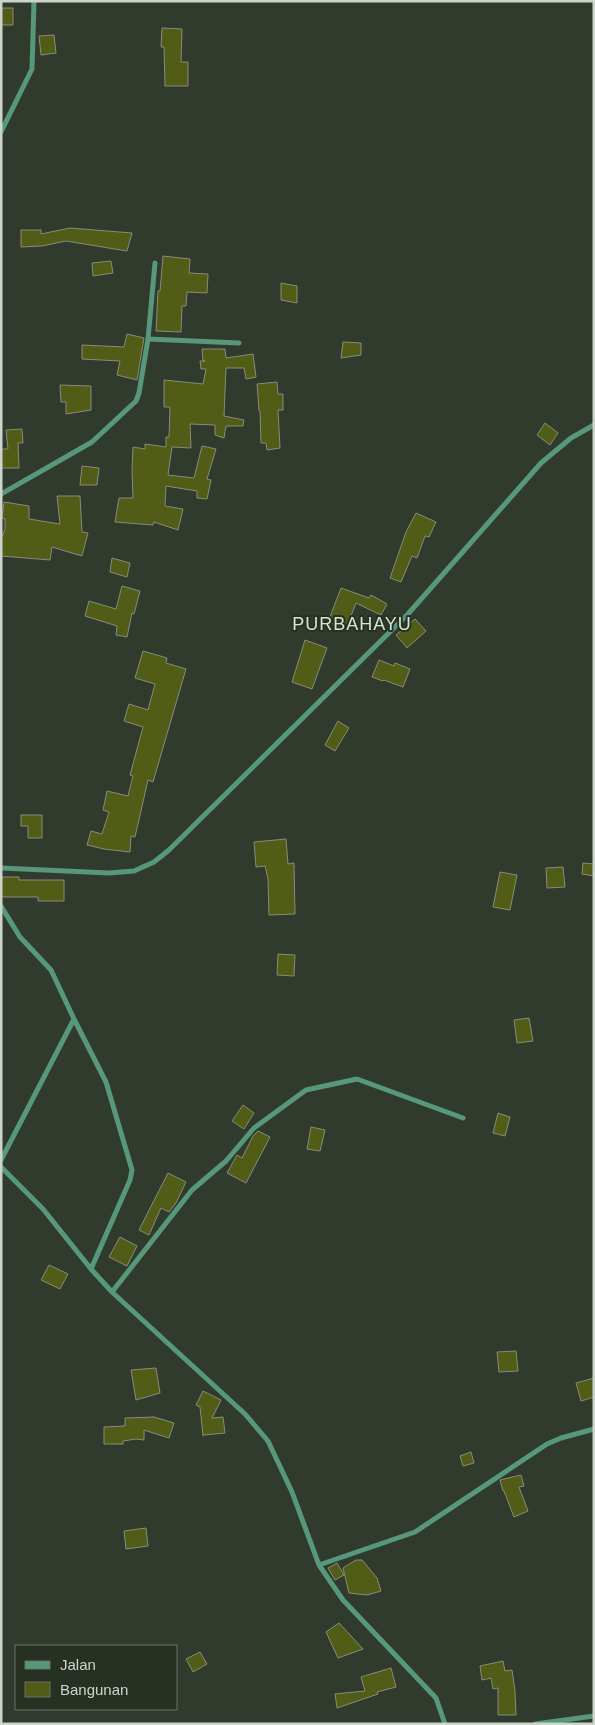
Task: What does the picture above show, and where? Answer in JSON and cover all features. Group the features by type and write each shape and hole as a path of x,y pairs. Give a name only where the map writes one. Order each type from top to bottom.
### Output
{"street":[{"path":"1,132 32,69 34,1"},
{"path":"1,494 87,446 133,405 140,393 148,339 155,263"},
{"path":"148,339 239,343"},
{"path":"1,868 109,873 134,872 154,862 169,850 408,614 541,463 571,438 594,425"},
{"path":"1,906 20,937 51,970 106,1082 132,1170 130,1180 92,1269"},
{"path":"1,1160 74,1019"},
{"path":"112,1292 192,1190 226,1161 254,1128 306,1090 357,1079 463,1118"},
{"path":"1,1166 43,1209 112,1292 245,1414 268,1441 292,1492 319,1565 343,1600 436,1698 445,1724"},
{"path":"319,1565 408,1536 547,1444 594,1429"},
{"path":"535,1724 594,1716"}],"building":[{"path":"1,8 13,8 13,25 1,25"},
{"path":"162,28 182,29 181,62 188,62 188,86 165,86 164,47 161,47"},
{"path":"54,35 56,53 41,55 39,36"},
{"path":"70,228 132,233 127,251 66,241 42,246 21,247 21,230 41,230 41,234"},
{"path":"163,256 190,259 189,273 208,274 207,293 187,292 186,306 182,306 181,332 156,331 158,291 160,291"},
{"path":"111,261 113,273 93,276 92,263"},
{"path":"281,283 297,286 297,303 281,300"},
{"path":"127,334 144,338 137,380 117,375 120,361 82,359 82,345 124,347"},
{"path":"343,342 361,343 361,355 341,358"},
{"path":"202,349 225,349 226,358 253,354 256,377 246,379 244,368 226,368 224,416 244,420 243,426 226,426 224,438 215,435 215,425 190,424 191,448 172,447 168,475 194,478 202,446 216,449 207,479 211,480 207,499 197,498 197,491 166,486 165,506 183,509 178,530 154,522 153,525 115,522 119,498 133,498 133,447 145,449 145,444 166,447 166,437 169,437 170,407 164,407 164,380 203,384 206,369 201,369 200,361 203,361"},
{"path":"277,382 278,394 283,394 283,410 278,410 280,448 267,450 266,443 261,443 257,384"},
{"path":"60,385 91,386 91,410 66,414 66,402 61,402"},
{"path":"545,423 558,433 550,445 537,435"},
{"path":"22,429 23,443 18,443 19,468 1,468 1,449 8,449 6,430"},
{"path":"82,466 99,468 97,485 80,485"},
{"path":"57,496 80,496 82,532 88,533 82,556 52,547 50,560 1,556 1,539 5,529 5,519 2,518 4,502 29,506 29,519 60,524"},
{"path":"416,513 436,522 429,537 425,536 417,558 412,556 401,582 390,578 406,532"},
{"path":"112,558 130,563 127,577 110,572"},
{"path":"122,586 140,591 134,614 132,613 127,637 116,635 117,626 85,616 89,601 116,609"},
{"path":"341,588 369,598 371,595 387,604 381,615 356,603 346,629 328,622"},
{"path":"415,619 426,631 407,648 396,635"},
{"path":"305,640 327,648 312,689 292,682"},
{"path":"143,651 167,658 166,663 186,669 153,782 148,780 135,837 131,836 130,852 87,845 91,831 102,834 109,812 103,810 107,791 128,796 133,776 130,775 143,727 124,721 129,704 148,710 155,684 135,678"},
{"path":"379,660 394,666 395,663 410,669 403,687 372,677"},
{"path":"338,721 349,728 335,751 325,745"},
{"path":"21,815 42,815 42,838 28,838 28,826 21,826"},
{"path":"286,839 288,864 294,863 295,914 269,915 268,879 265,866 256,867 254,842"},
{"path":"583,863 594,864 594,876 582,874"},
{"path":"563,867 565,887 547,888 546,868"},
{"path":"500,872 517,875 510,910 493,907"},
{"path":"2,877 19,877 19,880 64,880 64,901 38,901 38,897 1,897"},
{"path":"278,954 295,955 294,976 277,975"},
{"path":"529,1018 533,1041 517,1043 514,1020"},
{"path":"243,1105 254,1113 244,1129 232,1121"},
{"path":"498,1113 510,1117 505,1136 493,1133"},
{"path":"311,1127 325,1130 320,1151 307,1149"},
{"path":"258,1131 270,1137 246,1183 227,1173 237,1155 242,1158 253,1136"},
{"path":"168,1173 186,1182 176,1203 169,1212 161,1208 149,1235 139,1230"},
{"path":"120,1237 137,1246 127,1266 109,1257"},
{"path":"49,1265 68,1274 60,1289 41,1280"},
{"path":"516,1351 518,1371 499,1372 497,1352"},
{"path":"156,1368 160,1393 136,1400 131,1370"},
{"path":"594,1378 594,1397 581,1401 576,1383"},
{"path":"203,1391 221,1400 212,1418 223,1417 225,1433 203,1436 200,1407 196,1405"},
{"path":"154,1417 174,1423 169,1438 144,1430 144,1440 123,1441 123,1444 104,1444 104,1427 125,1426 125,1418"},
{"path":"471,1452 474,1463 463,1466 460,1456"},
{"path":"521,1475 524,1486 519,1487 528,1511 514,1517 500,1480"},
{"path":"146,1528 148,1546 126,1549 124,1531"},
{"path":"356,1560 362,1560 377,1578 381,1591 367,1595 349,1593 343,1568"},
{"path":"337,1563 344,1575 335,1580 328,1568"},
{"path":"339,1623 363,1649 338,1658 326,1632"},
{"path":"200,1652 207,1664 193,1672 186,1659"},
{"path":"503,1661 505,1671 512,1670 516,1715 498,1715 498,1688 493,1689 491,1678 482,1680 480,1666"},
{"path":"391,1668 396,1687 377,1692 378,1694 337,1708 335,1694 365,1691 361,1677"}],"district":[{"name":"PURBAHAYU","path":"352,624"}]}
